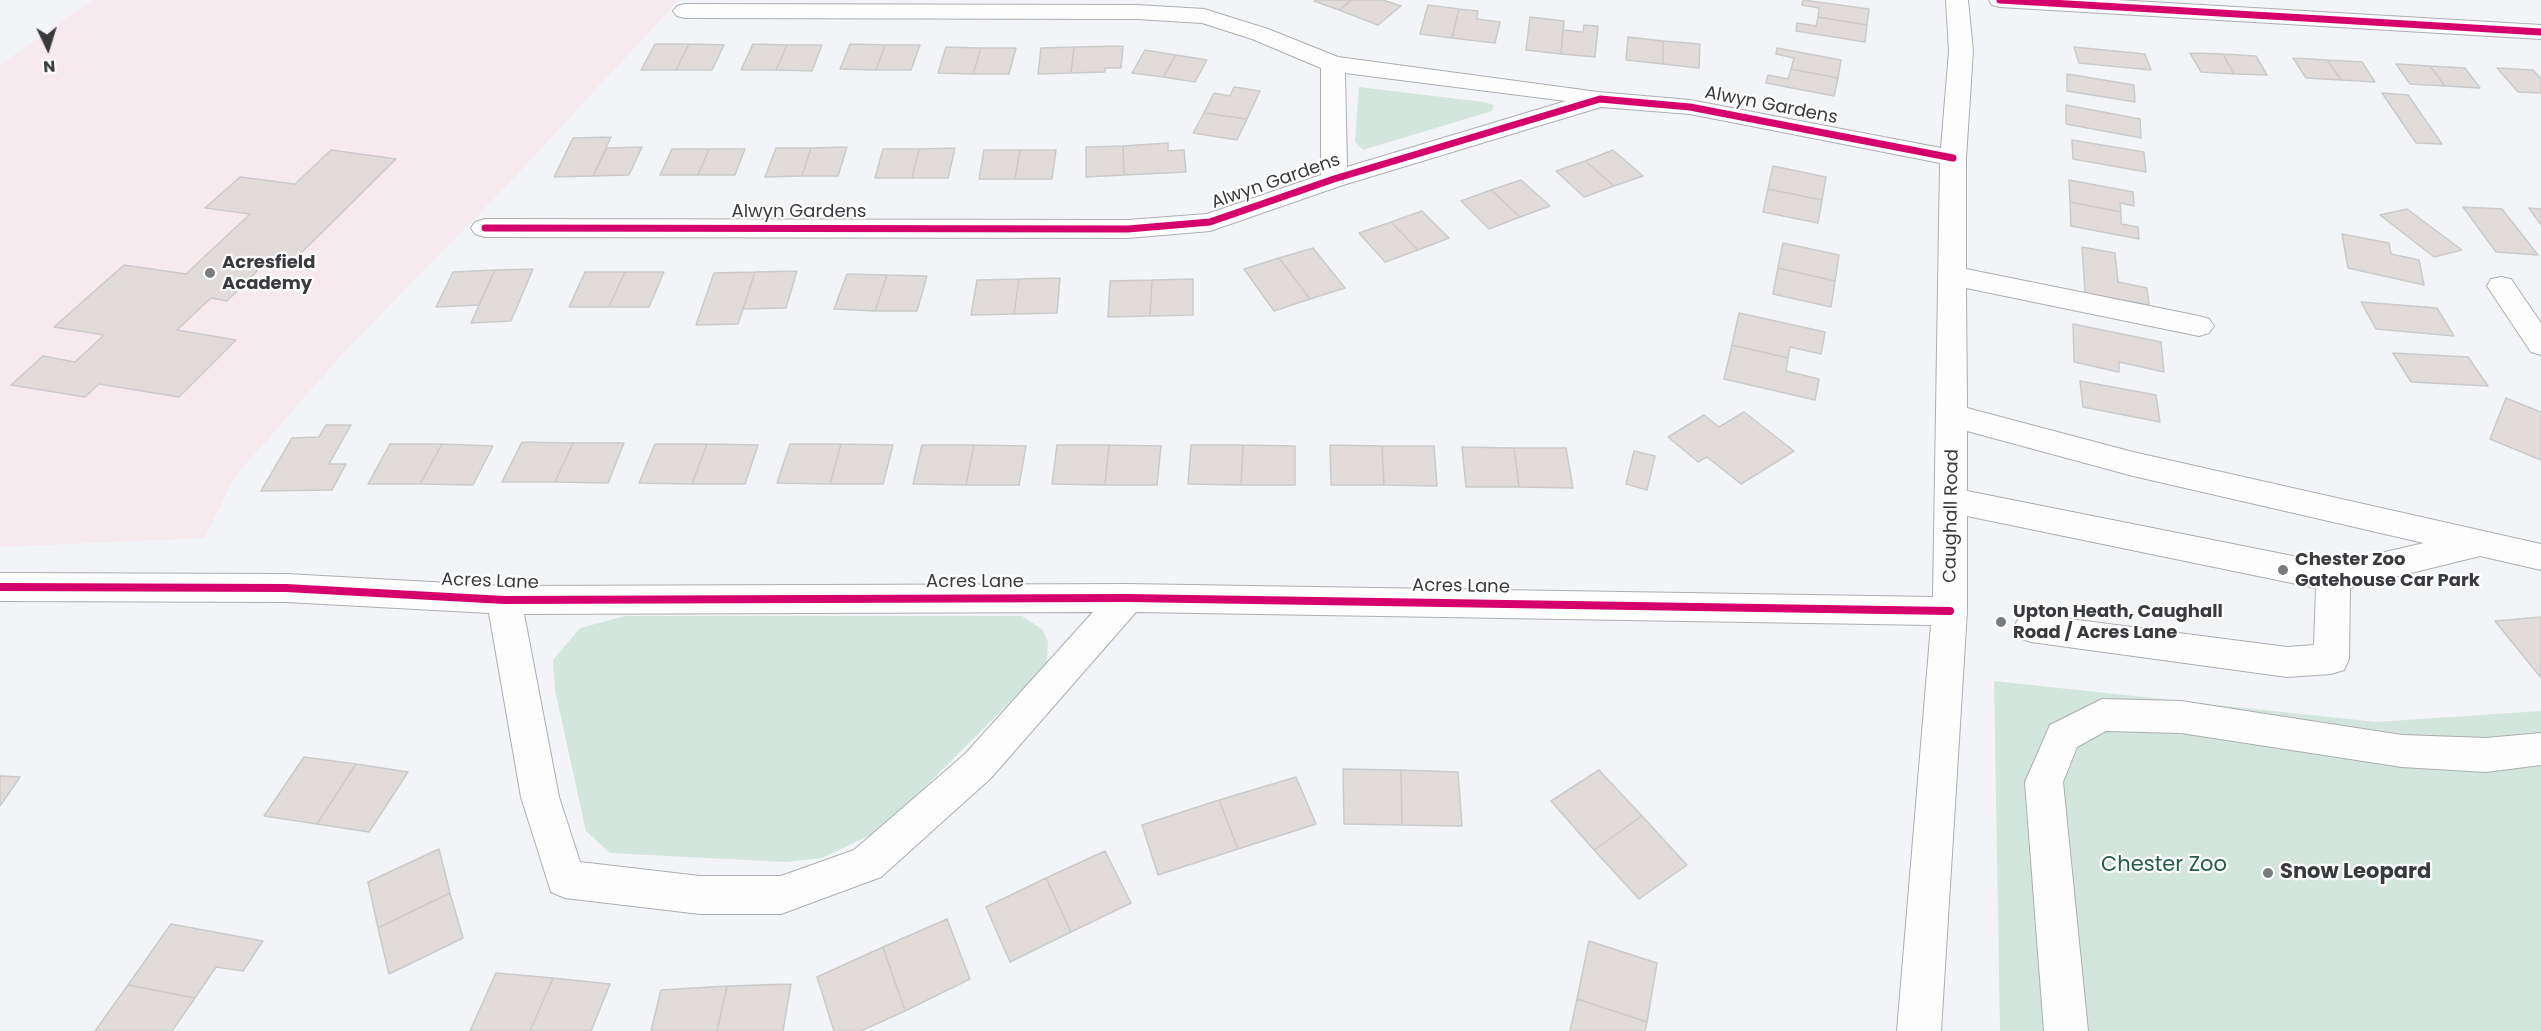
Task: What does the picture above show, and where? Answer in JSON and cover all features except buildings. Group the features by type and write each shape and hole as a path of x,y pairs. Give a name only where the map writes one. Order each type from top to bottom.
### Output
{"street":[{"name":"Caughall Road","path":"1919,1031 1950,611 1953,158 1961,51 1957,0"},
{"path":"2000,0 2541,32"},
{"name":"Alwyn Gardens","path":"685,11 1137,12 1204,16 1260,34 1333,64 1600,99 1690,107 1953,158"},
{"name":"Alwyn Gardens","path":"1333,64 1334,179"},
{"name":"Alwyn Gardens","path":"485,228 1128,229 1210,222 1334,179 1600,99"},
{"path":"1953,276 2199,326"},
{"path":"2501,286 2537,333"},
{"path":"1953,416 2133,464 2541,557"},
{"path":"1952,500 2333,578 2481,543"},
{"path":"2031,628 2287,662 2331,659 2333,578"},
{"name":"Acres Lane","path":"0,587 286,588 504,600 1127,598 1950,611"},
{"name":"Acres Lane","path":"504,600 540,797 565,879 700,895 781,895 867,864 978,766 1127,598"},
{"path":"2066,1031 2044,782 2063,736 2102,715 2181,717 2402,751 2486,755 2541,749"}],"shaded area":[{"name":"Acresfield Academy","path":"92,0 679,0 496,197 346,350 234,478 205,538 0,547 0,65"}],"green space":[{"path":"1359,87 1494,105 1492,111 1363,150 1355,142"},
{"path":"625,616 1022,616 1042,629 1048,642 1047,665 883,829 822,858 786,862 610,853 586,831 555,690 553,660 580,628"},
{"name":"Chester Zoo","path":"1994,681 2376,722 2541,711 2541,1031 2000,1031"}],"cycle path":[{"path":"2000,0 2541,32"},
{"path":"485,228 1128,229 1210,222 1334,179 1600,99 1690,107 1953,158"},
{"path":"0,587 286,588 504,600 1127,598 1950,611"}],"place":[{"name":"Acresfield Academy","path":"210,273"},
{"name":"Chester Zoo Gatehouse Car Park","path":"2283,570"},
{"name":"Upton Heath, Caughall Road / Acres Lane","path":"2001,622"},
{"name":"Snow Leopard","path":"2268,873"}]}
